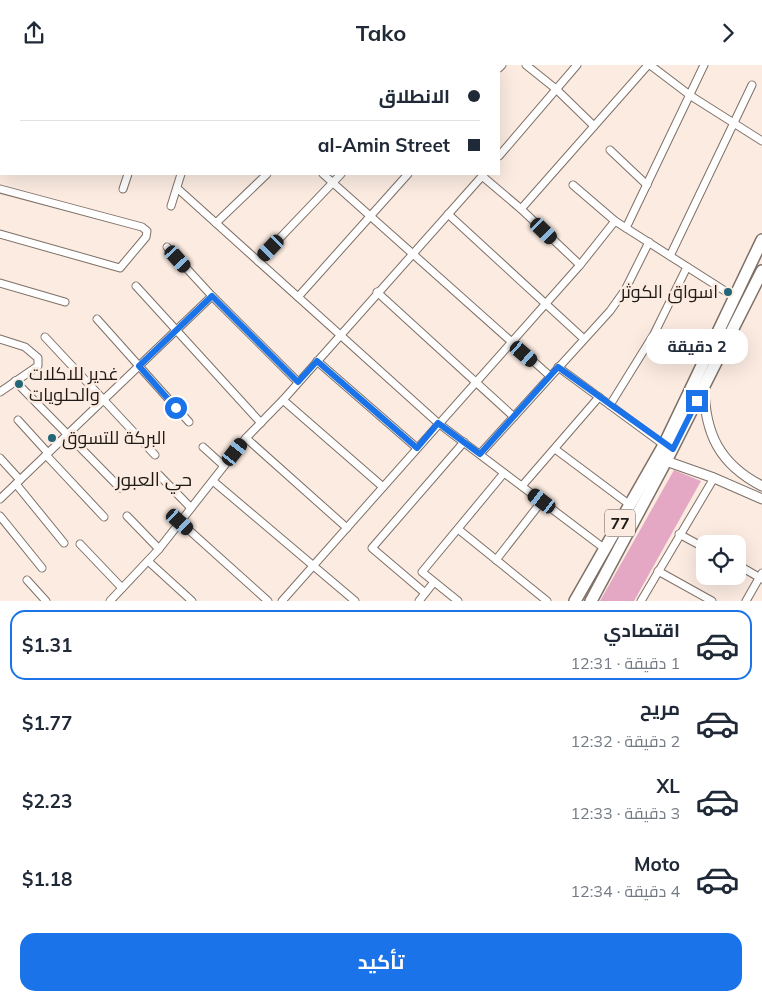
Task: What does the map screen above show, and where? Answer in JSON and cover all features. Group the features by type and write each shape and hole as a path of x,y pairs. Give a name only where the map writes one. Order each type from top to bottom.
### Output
{"main road":[{"name":"77","path":"591,601 666,461 668,447 762,240"},
{"path":"747,274 760,275"},
{"name":"77","path":"575,601 630,505 704,387 760,275"}],"street":[{"path":"526,65 556,89 594,126"},
{"path":"500,156 577,65"},
{"path":"521,209 649,65 691,96 762,141"},
{"path":"626,228 691,96 704,65"},
{"path":"670,256 752,85"},
{"path":"610,150 647,185"},
{"path":"123,189 128,175"},
{"path":"171,205 181,175"},
{"path":"216,223 266,175"},
{"path":"324,175 550,376"},
{"path":"258,261 340,175"},
{"path":"298,297 407,175"},
{"path":"111,601 159,549 246,438 283,400 483,175 580,265"},
{"path":"572,185 615,221 736,298"},
{"path":"177,188 438,423 605,549"},
{"path":"0,189 142,227 146,231 146,237 120,268 0,235"},
{"path":"448,214 584,339"},
{"path":"282,601 580,265 615,221"},
{"path":"480,454 625,291 648,242"},
{"path":"167,247 212,296 298,382"},
{"path":"610,405 654,334 687,267"},
{"path":"0,283 65,302"},
{"path":"136,286 261,423"},
{"path":"377,292 514,417"},
{"path":"0,499 212,296"},
{"path":"97,319 189,421"},
{"path":"45,337 155,455"},
{"path":"0,339 24,347 38,358 38,366 0,392"},
{"path":"317,361 417,448"},
{"path":"558,367 668,447"},
{"path":"15,381 120,488"},
{"path":"704,387 706,419 717,447 736,468 762,485"},
{"path":"522,486 599,397"},
{"path":"283,400 383,487"},
{"path":"18,420 104,517"},
{"path":"246,438 346,528"},
{"path":"425,593 372,548 464,442"},
{"path":"203,447 224,466"},
{"path":"555,449 630,505"},
{"path":"0,458 64,543"},
{"path":"666,461 714,478 762,499"},
{"path":"458,601 422,572 504,473"},
{"path":"159,475 191,508"},
{"path":"641,601 679,534 714,478"},
{"path":"213,481 355,601"},
{"path":"496,560 542,501"},
{"path":"0,516 42,568"},
{"path":"127,516 159,549"},
{"path":"180,522 268,601"},
{"path":"458,529 547,601"},
{"path":"679,534 696,543"},
{"path":"80,544 122,588"},
{"path":"148,561 192,601"},
{"path":"746,569 761,576 746,601"},
{"path":"658,571 712,601"},
{"path":"27,580 46,601"},
{"path":"419,601 434,582"}],"shaded area":[{"path":"674,470 701,481 634,601 600,601"}],"place":[{"name":"اسواق الكوثر","path":"728,292"},
{"name":"غدير للاكلات والحلويات","path":"19,384"},
{"name":"البركة للتسوق","path":"52,438"}],"district":[{"name":"حي العبور","path":"154,479"}],"route":[{"path":"176,408 139,366 212,296 298,382 317,361 417,448 438,423 480,454 558,367 664,445 673,449 697,401"}]}
